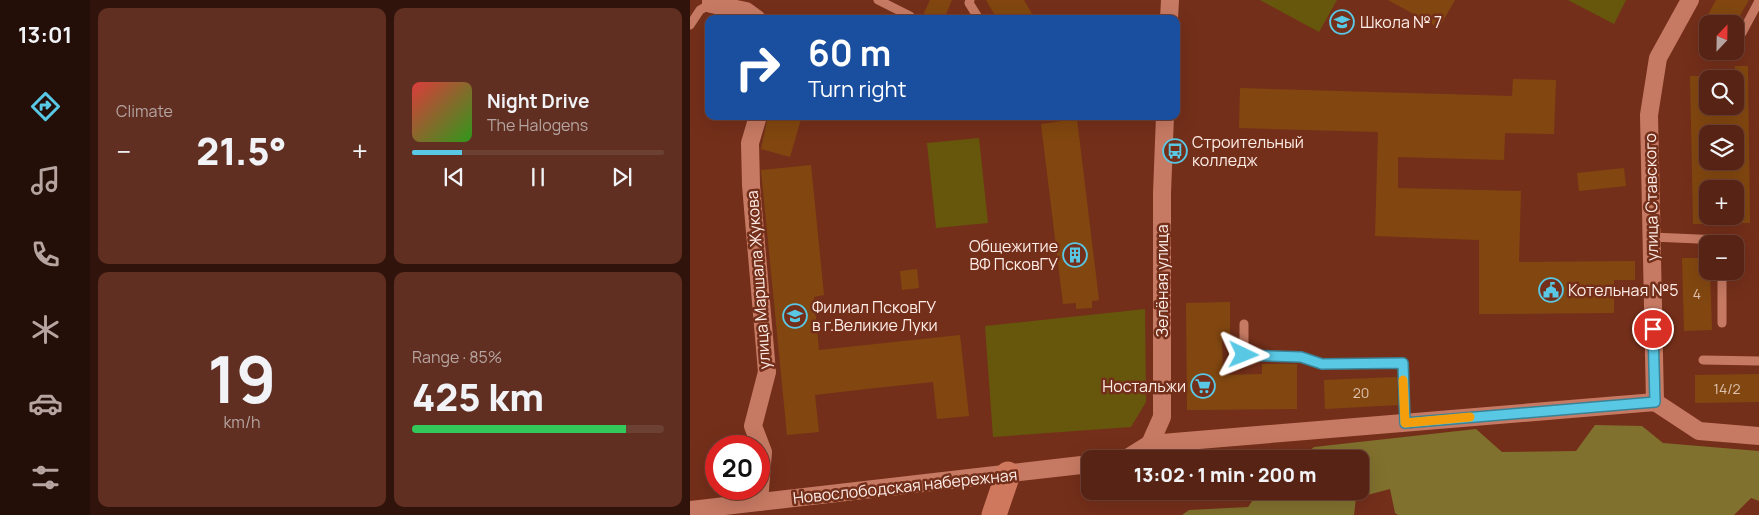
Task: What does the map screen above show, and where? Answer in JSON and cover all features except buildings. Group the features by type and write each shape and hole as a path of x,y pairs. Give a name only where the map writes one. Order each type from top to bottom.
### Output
{"street":[{"path":"1169,15 1170,0"},
{"name":"улица Ставского","path":"1655,402 1649,115 1658,58 1690,0"},
{"path":"711,2 746,11 752,15"},
{"name":"улица Маршала Жукова","path":"757,120 750,143 751,185 768,372 753,426 763,452 759,502"},
{"name":"Зелёная улица","path":"1150,444 1162,417 1162,203 1165,120"},
{"path":"1140,450 1150,444 1655,402 1699,430 1759,436"},
{"name":"Новослободская набережная","path":"690,510 726,510 759,502 1081,465"},
{"path":"994,515 1008,474"}],"lane":[{"path":"878,0 908,15"},
{"path":"970,0 977,15"},
{"path":"1744,29 1759,1"},
{"path":"690,25 700,10 711,2"},
{"path":"1652,237 1699,239"},
{"path":"1722,280 1722,323"},
{"path":"1244,324 1244,355 1301,357 1322,364 1403,363 1405,423"},
{"path":"1703,360 1759,361"}],"shaded area":[{"path":"1260,0 1337,0 1319,32"},
{"path":"1568,0 1626,0 1614,24"},
{"path":"979,138 988,223 936,228 927,143"},
{"path":"1145,309 1146,402 1131,427 993,437 985,326"},
{"path":"1595,425 1642,426 1663,443 1759,451 1759,501 1751,498 1734,515 1398,515 1395,513 1390,489 1369,495 1369,450 1310,450 1314,447 1476,429 1502,452 1576,451"},
{"path":"1253,500 1356,500 1354,515 1182,515 1189,510 1248,507"}],"slow traffic":[{"path":"1403,380 1405,423 1470,417"}],"place":[{"name":"Школа № 7","path":"1342,22"},
{"name":"Строительный колледж","path":"1175,151"},
{"name":"Общежитие ВФ ПсковГУ","path":"1075,255"},
{"name":"Котельная №5","path":"1551,290"},
{"name":"Филиал ПсковГУ в г.Великие Луки","path":"795,316"},
{"name":"Ностальжи","path":"1203,386"}],"route":[{"path":"1244,355 1301,357 1322,364 1403,363 1405,423 1655,402 1653,329"}]}
